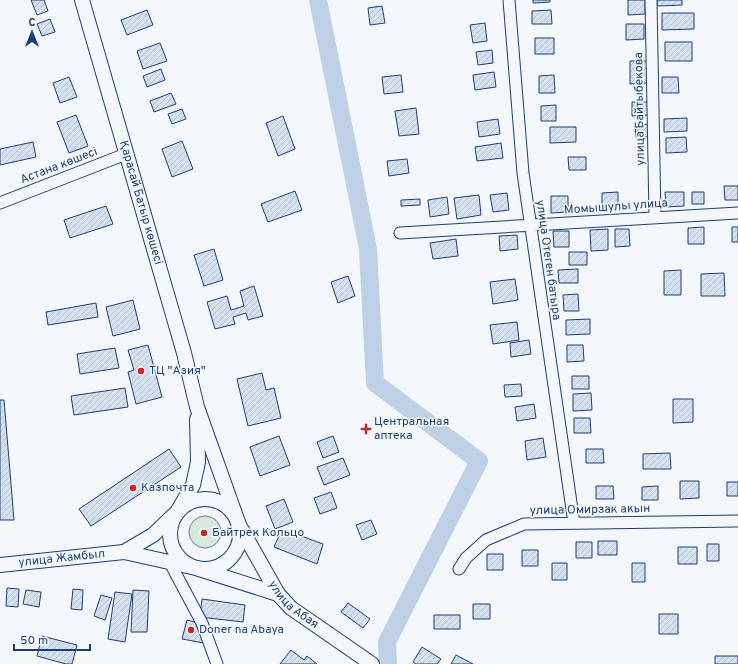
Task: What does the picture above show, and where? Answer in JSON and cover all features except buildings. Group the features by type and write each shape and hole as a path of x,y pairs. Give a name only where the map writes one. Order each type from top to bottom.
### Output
{"main road":[{"name":"Қарасай Батыр көшесі","path":"82,0 184,353 196,407"},
{"path":"196,407 239,525 240,535 238,545 226,562 217,567 206,569 196,568 186,563 177,555 172,545 170,534 172,523 177,512 193,485 198,462 196,407"},
{"path":"177,512 185,505 195,500 206,499 217,501 227,507 234,515 239,525"},
{"name":"улица Жамбыл","path":"124,552 153,536 177,512"},
{"name":"улица Абая","path":"239,525 278,594 291,608 372,664"},
{"name":"улица Жамбыл","path":"0,565 124,552 196,568 278,594"}],"street":[{"name":"улица Отеген батыра","path":"509,0 523,173 574,523"},
{"name":"улица Байтыбекова","path":"651,0 655,217"},
{"name":"Астана көшесі","path":"0,202 126,154"},
{"name":"Момышулы улица","path":"400,233 738,212"},
{"name":"улица Омирзак акын","path":"459,569 466,558 486,540 524,524 738,521"},
{"path":"169,561 202,623 217,664"}],"shaded area":[{"path":"202,516 208,516 218,523 221,532 220,538 214,545 208,548 202,548 192,541 189,535 189,529 196,519"}],"waterway":[{"path":"318,0 368,249 375,383 479,461 387,642 388,664"}],"place":[{"name":"ТЦ \"Азия\"","path":"141,371"},
{"name":"Центральная аптека","path":"366,429"},
{"name":"Казпочта","path":"133,488"},
{"name":"Байтрек Кольцо","path":"204,533"},
{"name":"Doner na Abaya","path":"191,630"}]}
